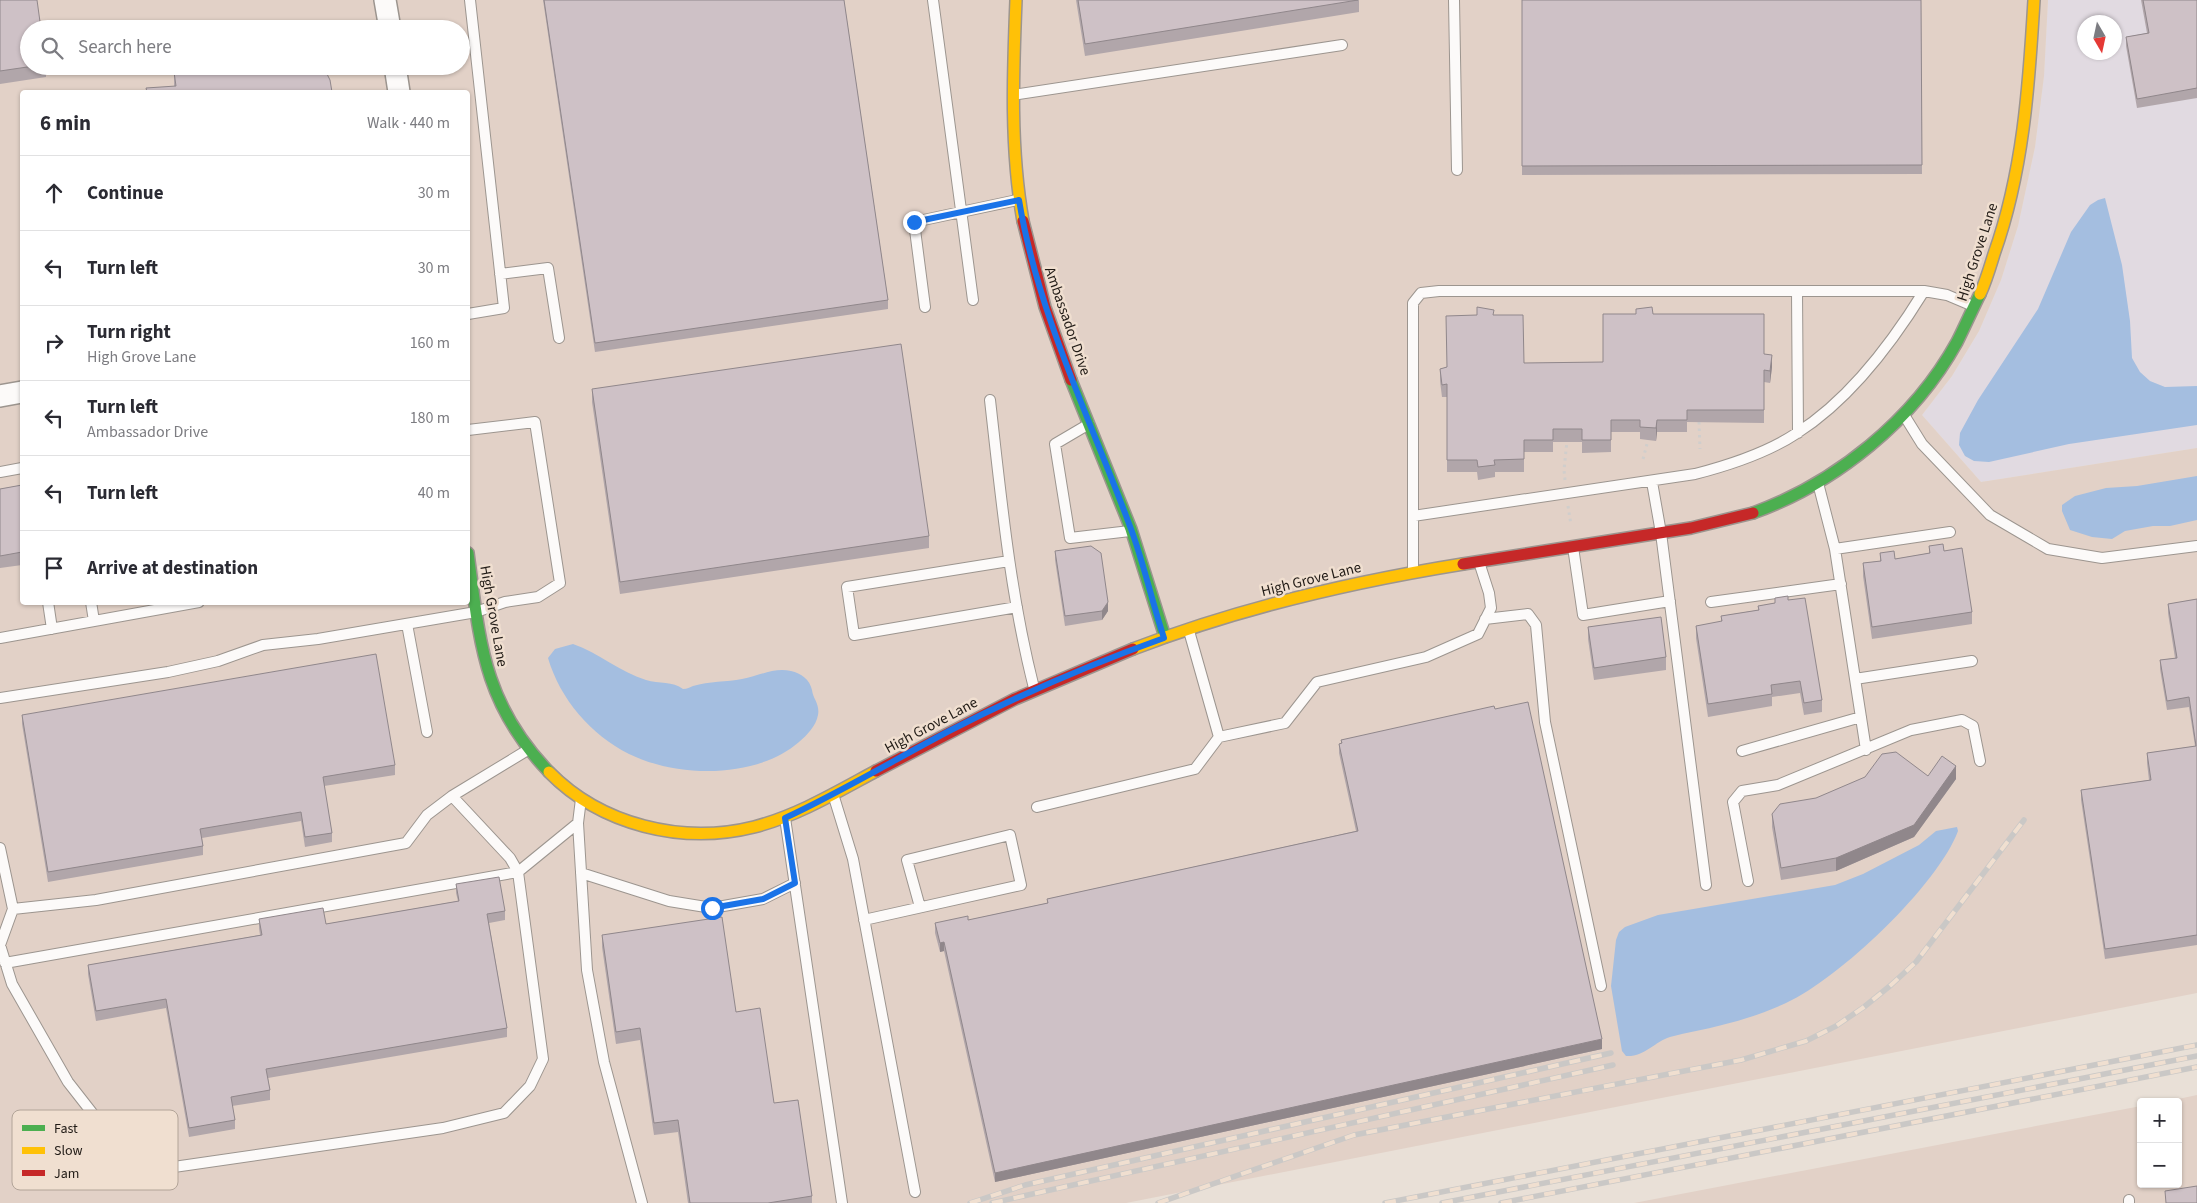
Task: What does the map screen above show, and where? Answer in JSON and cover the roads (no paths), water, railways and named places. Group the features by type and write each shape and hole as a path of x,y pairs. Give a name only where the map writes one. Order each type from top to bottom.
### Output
{"street":[{"path":"385,0 388,20"},
{"name":"Ambassador Drive","path":"1016,0 1012,95 1013,141 1019,200 1032,264 1063,356 1132,531 1164,638"},
{"name":"High Grove Lane","path":"470,569 476,612 491,684 514,731 527,750 547,772 581,798 618,818 647,827 676,832 712,834 739,831 785,818 1034,689 1164,638 1272,603 1340,586 1413,572 1692,528 1743,516 1779,502 1817,482 1855,457 1882,435 1904,414 1942,367 1958,340 1975,307 1998,243 2015,177 2029,80 2034,0"},
{"path":"396,75 399,90"},
{"path":"0,396 20,392"}],"lane":[{"path":"470,0 504,308 470,314"},
{"path":"933,0 973,300"},
{"path":"1454,0 1457,170"},
{"path":"1012,95 1342,46"},
{"path":"925,308 914,222 1019,200"},
{"path":"500,274 548,268 559,338"},
{"path":"1413,572 1413,303 1422,293 1439,291 1924,291 1947,295 1975,307"},
{"path":"1797,291 1798,433"},
{"path":"1413,516 1652,482 1726,466 1754,455 1798,433 1848,390 1884,351 1924,291"},
{"path":"990,400 1009,561 1022,641 1034,689"},
{"path":"1904,414 1922,444 1990,515 2048,549 2102,558 2197,546"},
{"path":"0,698 168,672 218,661 263,645 318,639 476,612 505,602 538,597 560,583 535,422 470,430"},
{"path":"1090,423 1055,444 1070,538 1132,531"},
{"path":"0,472 20,468"},
{"path":"1652,482 1661,533 1706,885"},
{"path":"1817,482 1835,549 1866,750"},
{"path":"1835,549 1950,532"},
{"path":"1573,546 1583,615 1670,602"},
{"path":"1009,561 847,587 854,635 1017,607"},
{"path":"1037,807 1195,769 1219,737 1285,723 1317,682 1426,657 1478,634 1491,608 1489,593 1479,561"},
{"path":"1710,602 1841,584"},
{"path":"48,605 52,629"},
{"path":"91,605 94,621"},
{"path":"0,638 94,621 148,607 173,605"},
{"path":"1485,619 1528,614 1536,625 1546,722 1601,986"},
{"path":"407,624 427,732"},
{"path":"1188,630 1219,737"},
{"path":"1855,679 1972,661"},
{"path":"1742,751 1861,717"},
{"path":"1748,881 1733,802 1742,791 1778,785 1911,730 1962,720 1973,726 1980,761"},
{"path":"14,909 96,900 406,843 427,815 452,796 527,750"},
{"path":"833,794 853,859 915,1192"},
{"path":"178,1166 444,1128 504,1113 530,1086 543,1059 518,872 510,858 452,796"},
{"path":"581,798 578,823 588,970 604,1062 642,1203"},
{"path":"785,818 842,1203"},
{"path":"6,963 518,872 578,823"},
{"path":"864,920 1021,885 1010,835 907,860 920,907"},
{"path":"0,848 14,909 0,946 12,984 68,1082 90,1110"},
{"path":"582,874 669,901 712,908 763,899 795,883"}],"water":[{"path":"2105,198 2122,265 2130,321 2132,358 2140,372 2150,381 2165,387 2197,386 2197,425 2069,444 1989,462 1974,461 1965,456 1959,445 1960,433 1978,400 2038,309 2071,232 2090,205"},
{"path":"2197,476 2197,520 2170,526 2153,526 2125,531 2112,539 2092,537 2070,530 2062,511 2062,505 2075,496 2106,488 2137,486"},
{"path":"573,644 592,652 636,677 679,686 683,689 699,684 742,679 779,670 795,672 802,675 811,686 818,708 817,719 811,730 799,742 781,754 761,763 716,771 693,771 649,762 629,754 602,737 579,714 560,688 548,658 555,649"},
{"path":"1957,827 1958,831 1947,853 1909,903 1858,952 1808,991 1755,1016 1664,1039 1644,1052 1633,1056 1626,1056 1622,1051 1611,986 1616,940 1619,932 1625,927 1658,915 1835,885 1863,874 1919,845 1936,831"}],"railway":[{"path":"1158,1203 1354,1135 1741,1060 1806,1041 1836,1026 1864,1007 1916,962 2024,820"},
{"path":"1385,1203 2197,1045"},
{"path":"970,1203 1025,1185 1611,1053"},
{"path":"1442,1203 2197,1056"},
{"path":"992,1203 1613,1065"},
{"path":"1501,1203 2197,1067"}]}
